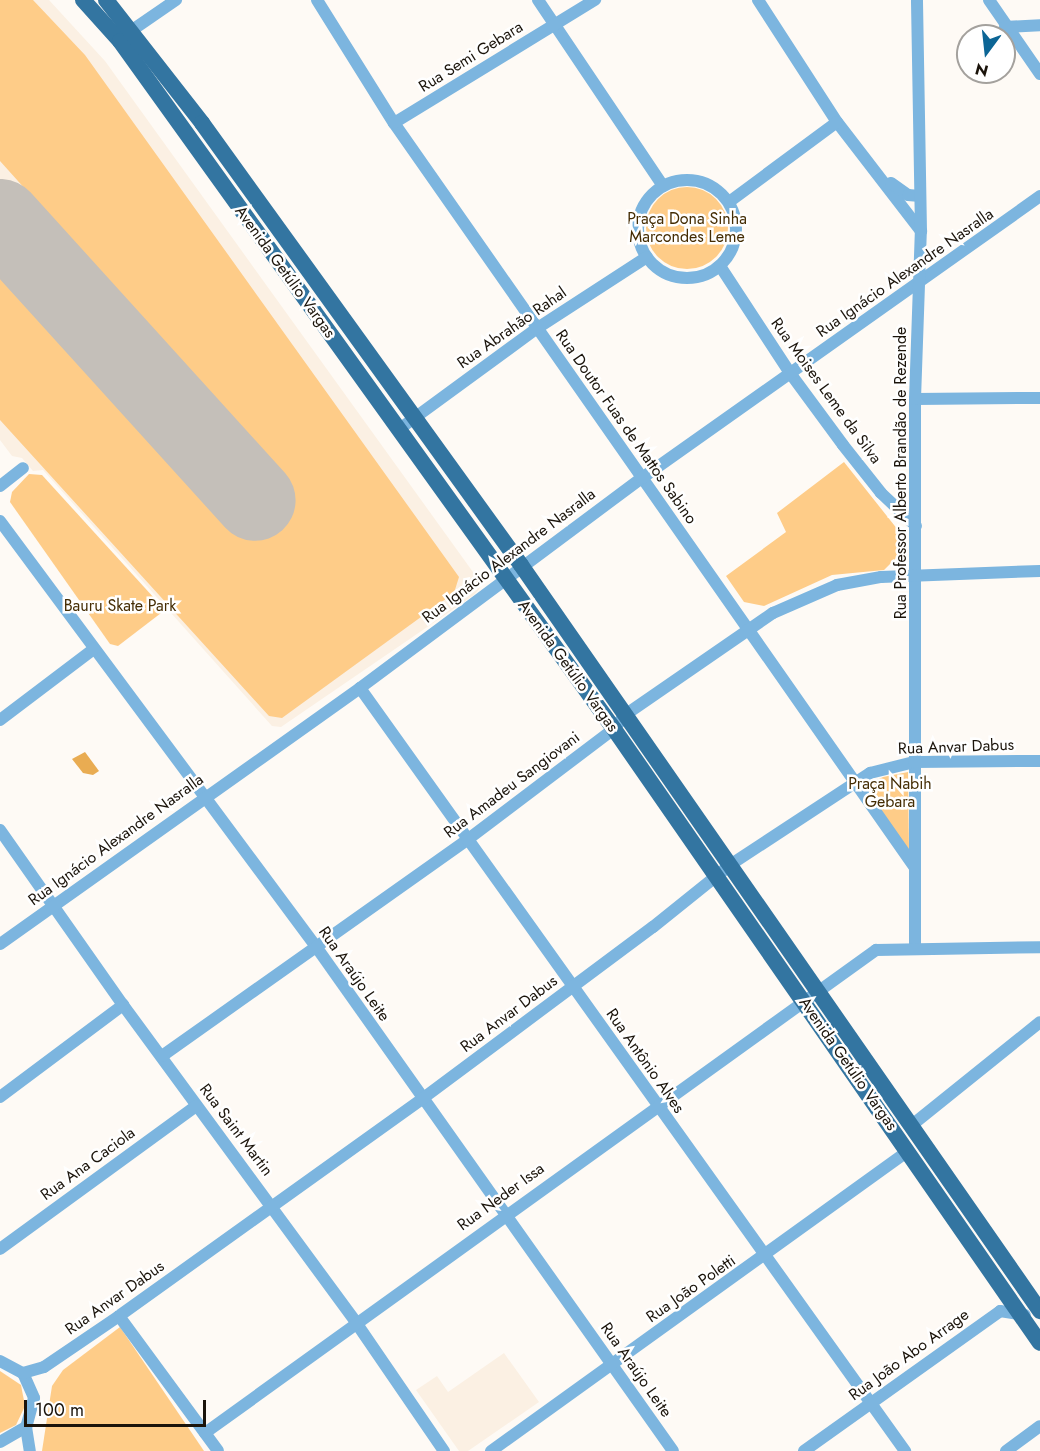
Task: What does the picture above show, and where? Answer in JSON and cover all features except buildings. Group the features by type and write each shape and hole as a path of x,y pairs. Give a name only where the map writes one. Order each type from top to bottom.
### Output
{"main road":[{"name":"Avenida Getúlio Vargas","path":"83,0 120,41 614,729 908,1151 1004,1305 1021,1316 1040,1343"},
{"name":"Avenida Getúlio Vargas","path":"106,0 131,28 521,566 818,989 1040,1311"}],"street":[{"path":"120,41 131,28 176,0"},
{"name":"Rua Doutor Fuas de Mattos Sabino","path":"317,0 394,123 536,329 751,628 854,784 915,868"},
{"path":"538,0 663,186"},
{"name":"Rua Semi Gebara","path":"394,123 595,0"},
{"path":"758,0 837,122 921,231"},
{"name":"Rua Professor Alberto Brandão de Rezende","path":"915,947 914,762 918,573 915,399 921,231 916,0"},
{"path":"989,0 1003,24"},
{"path":"1016,26 1040,25"},
{"path":"1016,42 1040,74"},
{"path":"729,202 837,122"},
{"path":"880,176 903,193 920,196"},
{"path":"694,180 714,187 729,202 737,231 732,250 720,266 702,276 682,278 662,271 647,257 639,238 639,218 647,200 663,186 694,180"},
{"name":"Rua Ignácio Alexandre Nasralla","path":"0,944 206,795 360,688 642,478 919,285 1040,196"},
{"name":"Rua Abrahão Rahal","path":"398,430 536,329 647,257"},
{"name":"Rua Moises Leme da Silva","path":"720,266 790,373 881,493 916,526"},
{"path":"915,399 1040,398"},
{"path":"0,486 23,468"},
{"name":"Rua Araújo Leite","path":"0,521 206,795 317,948 673,1451"},
{"name":"Rua Amadeu Sangiovani","path":"162,1056 467,840 614,729 626,715 773,613 837,585 918,573 1040,571"},
{"path":"0,720 94,649"},
{"name":"Rua Antônio Alves","path":"360,688 764,1257 905,1451"},
{"name":"Rua Anvar Dabus","path":"23,1373 44,1367 273,1207 718,878 730,865 854,784 890,766 914,762 1040,761"},
{"name":"Rua Saint Martin","path":"0,830 52,907 357,1324 444,1451"},
{"name":"Rua Neder Issa","path":"205,1433 656,1105 747,1045 803,1000 876,950 915,947 1040,947"},
{"path":"0,1097 123,1005"},
{"path":"912,1125 1040,1023"},
{"name":"Rua Ana Caciola","path":"0,1249 196,1106"},
{"name":"Rua João Poletti","path":"491,1451 764,1257 908,1151"},
{"name":"Rua João Abo Arrage","path":"804,1451 1024,1288"},
{"path":"1021,1316 1040,1311"},
{"path":"119,1316 218,1451"},
{"path":"1,1360 23,1373 34,1398 26,1427 30,1451"},
{"path":"1006,1451 1040,1426"},
{"path":"0,1443 26,1427"}],"shaded area":[{"path":"0,0 49,0 105,61 478,579 480,588 474,595 281,727 272,726 43,470 33,471 22,458 12,456 0,440"},
{"path":"85,752 99,771 93,775 83,773 72,759"},
{"path":"504,1353 539,1402 468,1451 459,1451 416,1390 437,1376 448,1392"}],"green space":[{"path":"0,0 33,0 85,55 459,577 454,593 282,718 269,716 0,420 0,272 234,530 243,535 288,495 292,486 0,161"},
{"name":"Praça Dona Sinha Marcondes Leme","path":"687,187 703,190 716,199 725,212 728,228 725,244 716,257 703,266 687,269 671,266 658,257 649,244 646,228 649,212 658,199 671,190"},
{"path":"844,462 898,530 897,557 884,570 832,575 764,606 744,602 726,576 786,532 777,513"},
{"name":"Bauru Skate Park","path":"29,474 42,475 165,610 118,646 110,644 10,502 12,492"},
{"name":"Praça Nabih Gebara","path":"908,772 909,850 863,787 883,777"},
{"path":"120,1327 204,1451 42,1451 52,1386 63,1370"},
{"path":"0,1371 21,1385 25,1406 16,1425 0,1433"}],"runway":[{"path":"0,219 255,500"}]}
